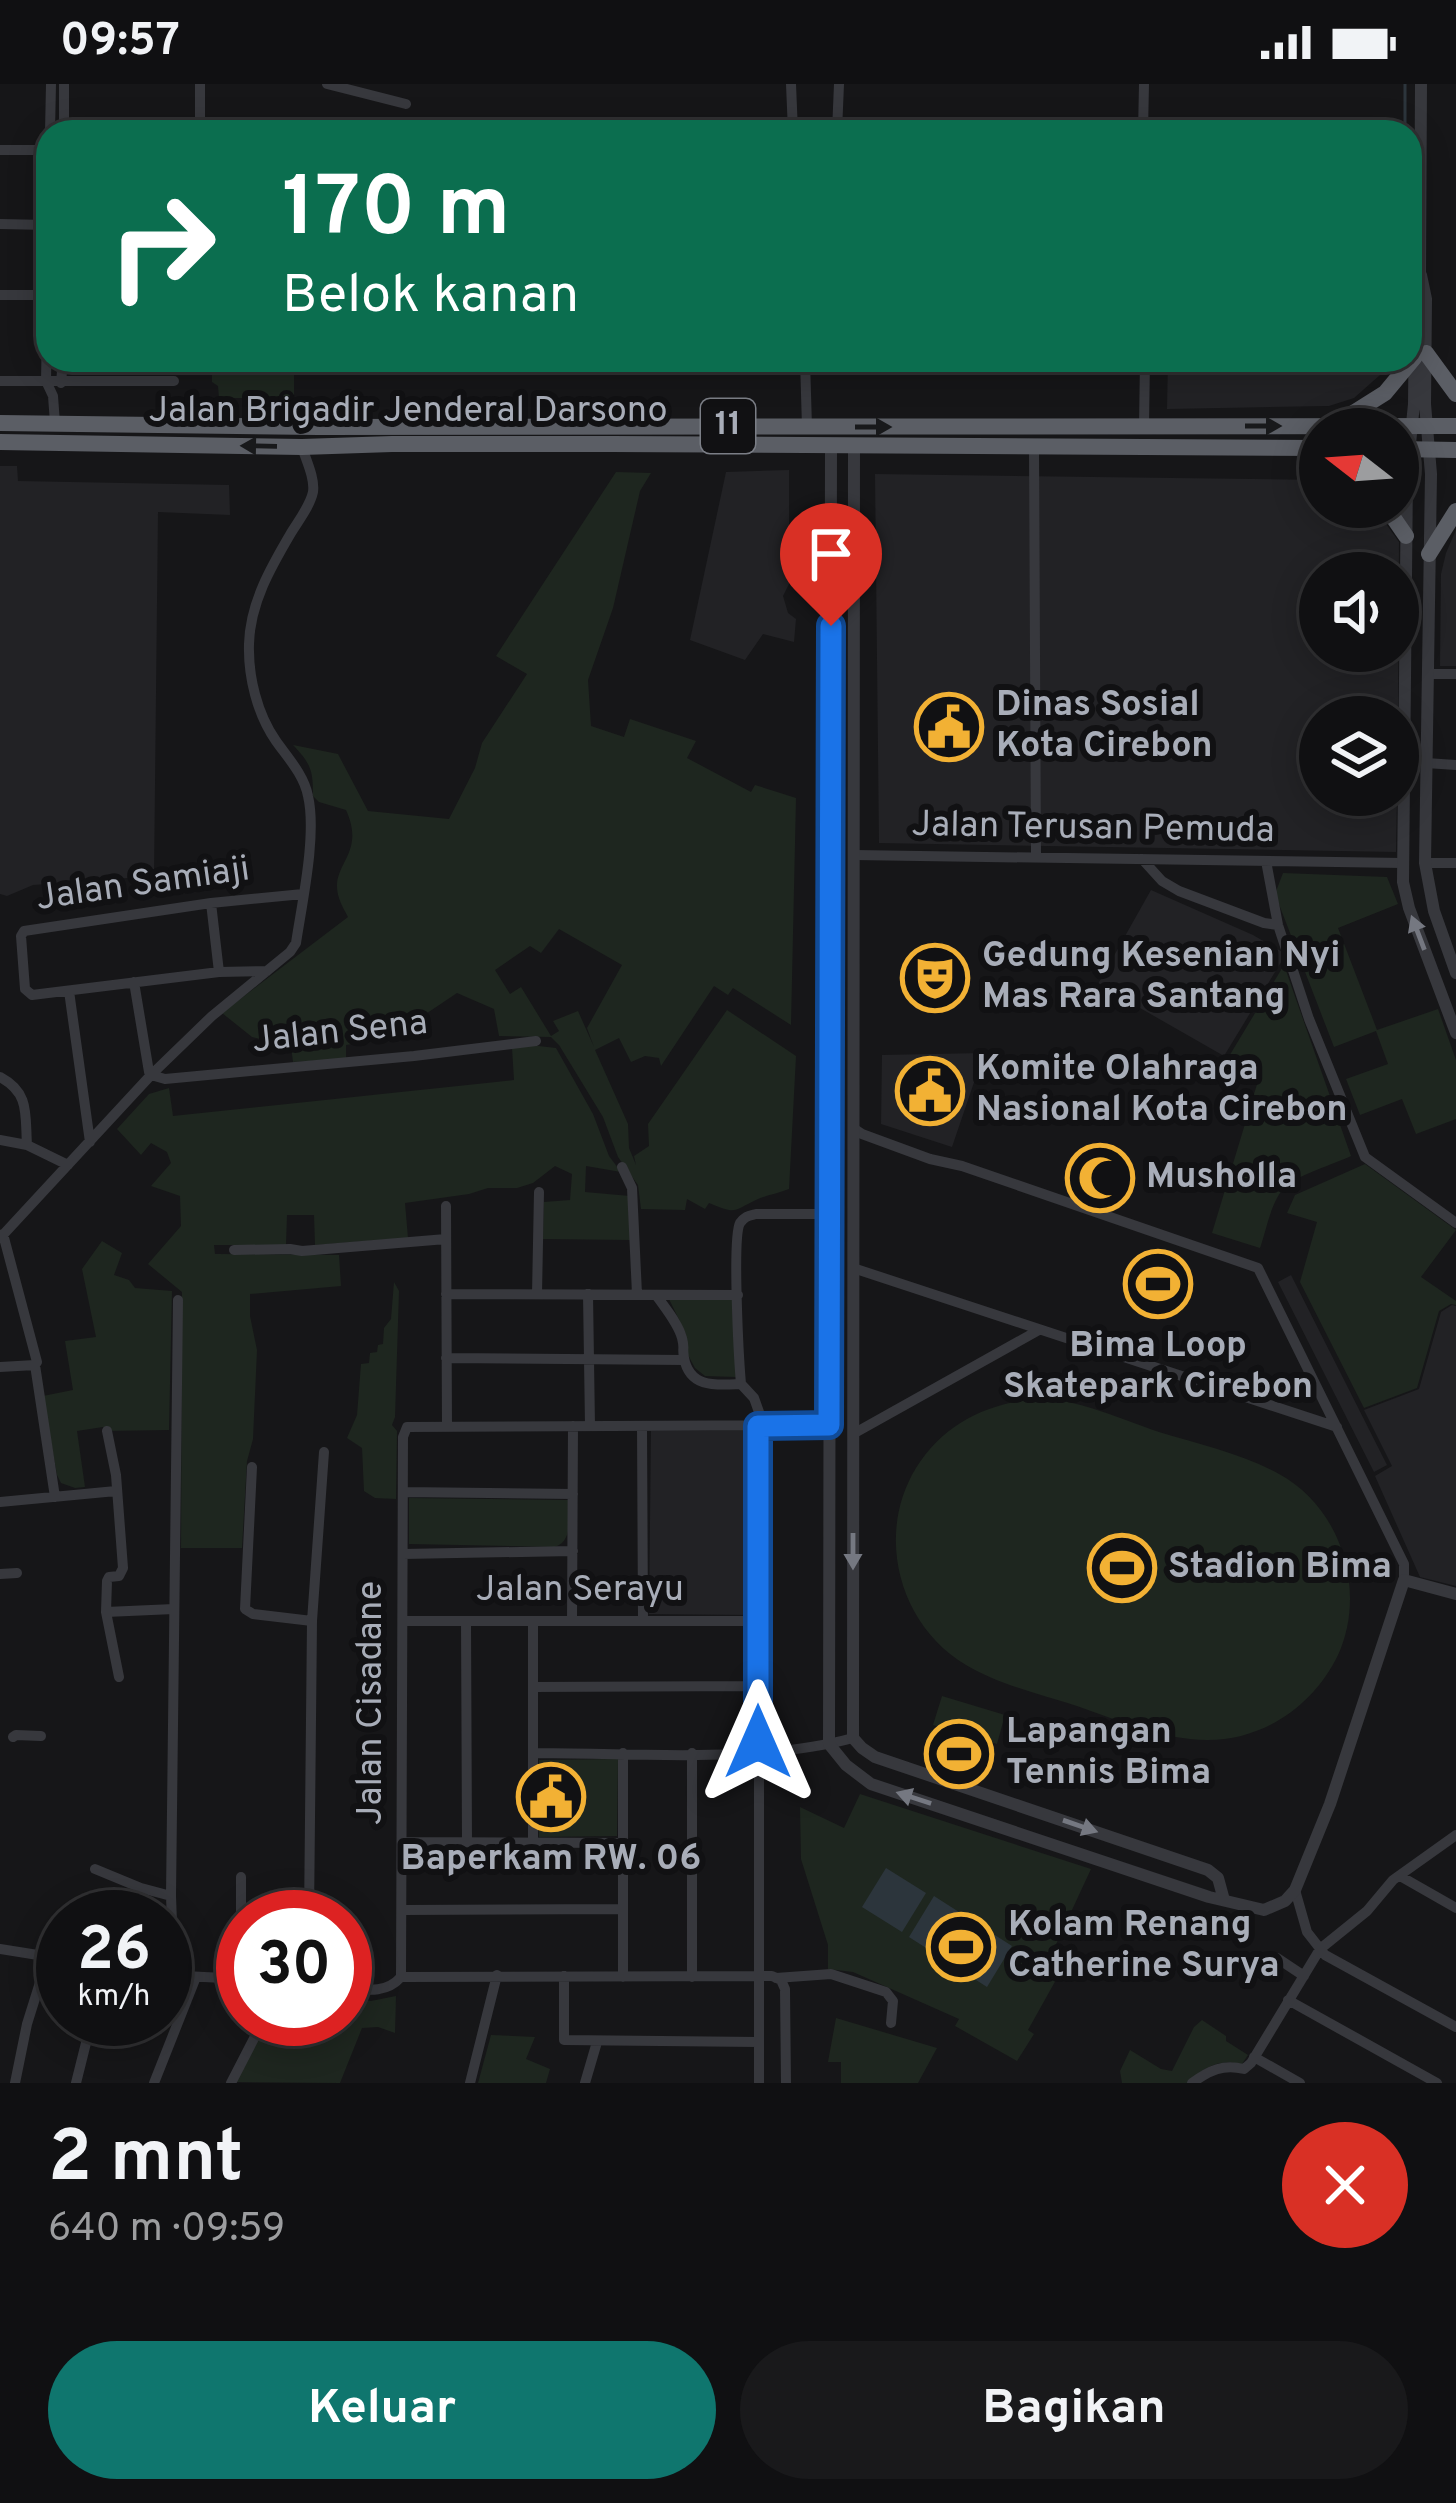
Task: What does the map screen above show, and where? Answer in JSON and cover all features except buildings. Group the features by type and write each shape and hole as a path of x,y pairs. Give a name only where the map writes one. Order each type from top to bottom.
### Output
{"highway":[{"path":"1422,357 1456,394"},
{"path":"1361,408 1385,393 1404,372"},
{"name":"Jalan Brigadir Jenderal Darsono","path":"0,423 317,427 831,446 1299,448"},
{"name":"Jalan Brigadir Jenderal Darsono","path":"0,442 302,447 807,427 1299,425"},
{"name":"Jalan Brigadir Jenderal Darsono","path":"1419,425 1456,426"},
{"path":"1183,447 1184,426"},
{"path":"1419,449 1456,450"},
{"path":"1429,554 1456,511"},
{"path":"1400,528 1406,536"}],"street":[{"path":"50,120 51,84"},
{"path":"64,84 64,120"},
{"path":"200,84 200,120"},
{"path":"327,84 406,104"},
{"path":"791,84 792,120"},
{"path":"838,120 839,84"},
{"path":"1142,120 1144,84"},
{"path":"1421,84 1421,120"},
{"path":"0,150 36,150"},
{"path":"0,224 36,225"},
{"path":"1422,279 1422,328"},
{"path":"0,295 36,295"},
{"path":"46,372 55,423"},
{"path":"53,396 63,372"},
{"path":"805,372 807,427"},
{"path":"1144,372 1144,426"},
{"path":"1419,425 1420,372"},
{"path":"0,381 174,381"},
{"path":"830,1127 853,1128 930,1159 1258,1268 1404,1564 1404,1580 1330,1804 1295,1891 1285,1901 1264,1910 1209,1897 871,1784 829,1744 831,446"},
{"path":"854,446 854,1738 874,1757 1208,1870 1218,1878 1224,1900"},
{"path":"55,1497 37,1361 2,1236 151,1075 212,1016 293,949 310,822 308,791 263,718 249,644 264,584 312,496 313,482 302,447"},
{"path":"1034,447 1036,858"},
{"path":"1419,458 1431,474 1425,863 1434,911 1456,973"},
{"path":"1407,528 1403,863 1408,908 1456,1033"},
{"path":"1405,682 1456,674"},
{"path":"1426,764 1456,765"},
{"path":"1403,829 1426,828"},
{"path":"831,855 854,855"},
{"name":"Jalan Terusan Pemuda","path":"854,855 1403,863"},
{"path":"1142,859 1179,891 1278,925"},
{"path":"1266,861 1278,925 1309,1019 1365,1157 1456,1223"},
{"path":"1403,863 1456,863"},
{"name":"Jalan Samiaji","path":"69,991 29,994 24,931 303,894"},
{"path":"211,903 219,972"},
{"path":"90,1142 69,991 219,972 267,971"},
{"path":"134,982 151,1075"},
{"name":"Jalan Sena","path":"151,1075 177,1079 536,1041"},
{"path":"0,1077 13,1084 24,1099 27,1145"},
{"path":"0,1141 27,1145 68,1166"},
{"path":"622,1167 631,1182 636,1214 637,1294"},
{"path":"537,1294 538,1192"},
{"path":"446,1206 447,1426 829,1425"},
{"path":"759,2083 758,1426 757,1406 741,1384 738,1232 740,1222 756,1214 830,1214"},
{"path":"235,1250 303,1251 446,1239"},
{"path":"830,1269 853,1268 1337,1427"},
{"path":"446,1294 738,1294"},
{"path":"587,1294 590,1426"},
{"path":"656,1294 682,1335 690,1374 701,1383 741,1384"},
{"path":"171,1890 178,1300"},
{"path":"829,1450 1040,1330"},
{"path":"446,1358 684,1360"},
{"path":"0,1367 35,1365"},
{"name":"Jalan Cisadane","path":"401,1977 405,1431 412,1425 447,1426"},
{"path":"572,1621 573,1426"},
{"path":"642,1426 643,1621"},
{"path":"107,1431 116,1475 123,1568 106,1581 106,1612 119,1677"},
{"path":"309,1890 312,1621 324,1453"},
{"path":"252,1467 245,1609 312,1621"},
{"path":"0,1502 116,1491"},
{"path":"403,1492 573,1494"},
{"path":"403,1554 572,1551"},
{"path":"0,1574 17,1573"},
{"path":"1404,1580 1456,1594"},
{"path":"106,1612 174,1609"},
{"name":"Jalan Serayu","path":"403,1621 758,1621"},
{"path":"466,1621 466,1842"},
{"path":"533,1621 533,1841"},
{"path":"533,1687 758,1686"},
{"path":"13,1737 41,1736"},
{"path":"533,1753 758,1753 854,1738"},
{"path":"623,1753 623,1977"},
{"path":"692,1753 692,1977"},
{"path":"1192,2083 1227,2066 1244,2069 1320,1949 1366,1911 1393,1880 1456,1834"},
{"path":"402,1842 623,1843"},
{"path":"95,1869 151,1890"},
{"path":"1400,1876 1456,1908"},
{"path":"241,1877 241,1890"},
{"path":"1209,1897 1218,1878"},
{"path":"1295,1891 1307,1932 1325,1955 1456,2027"},
{"path":"402,1910 623,1909"},
{"path":"0,1949 36,1955"},
{"path":"1276,1958 1304,1976"},
{"path":"372,1989 383,1989 401,1977 776,1978 825,1973 886,1992 893,2001 891,2023"},
{"path":"470,2083 497,1975"},
{"path":"564,1976 564,2040 758,2042"},
{"path":"192,1977 216,1978"},
{"path":"156,2083 196,1977"},
{"path":"776,1978 785,1989 786,2083"},
{"path":"15,2083 36,1995"},
{"path":"1288,2000 1437,2083"},
{"path":"585,2083 597,2042"},
{"path":"76,2083 85,2046"},
{"path":"231,2083 250,2046"},
{"path":"1254,2057 1300,2083"}],"shaded area":[{"path":"212,372 294,372 294,398 219,398 218,386 212,382"},
{"path":"1168,372 1381,372 1354,398 1329,406 1167,409"},
{"path":"0,466 17,466 18,481 229,485 230,515 158,512 154,876 33,885 7,896 0,894"},
{"path":"789,470 789,584 783,596 788,613 796,619 794,642 763,634 745,660 690,640 726,472"},
{"path":"616,472 651,473 640,491 613,608 588,680 591,726 624,737 630,719 696,741 687,758 751,792 755,785 796,798 791,1025 733,988 728,995 714,986 661,1066 659,1058 645,1056 631,1062 619,1038 595,1050 628,1124 629,1148 636,1165 634,1156 649,1146 648,1124 727,1010 796,1056 789,1189 735,1210 709,1203 705,1209 687,1199 685,1210 641,1209 638,1185 618,1157 603,1117 559,1045 551,1037 499,1036 494,1009 457,993 390,1038 346,1045 346,1059 293,1062 291,1046 252,1037 222,1013 348,917 337,886 352,838 346,810 313,796 310,768 293,745 338,754 368,811 449,819 482,743 527,674 496,656","holes":["559,929 622,965 587,1028 594,1047 578,1011 553,1021 559,1031 551,1036 521,987 510,994 495,970 530,946 541,953"]},
{"path":"875,474 1299,480 1299,528 1389,528 1399,542 1399,552 1299,552 1299,672 1398,672 1398,696 1299,696 1299,816 1397,816 1396,852 879,843"},
{"path":"1456,530 1456,666 1440,666 1441,574"},
{"path":"1283,873 1387,877 1398,904 1338,928 1377,1030 1438,1009 1456,1060 1456,1119 1416,1134 1402,1099 1360,1115 1346,1079 1388,1064 1376,1031 1334,1047 1275,894"},
{"path":"1151,890 1286,954 1224,1056 1098,984"},
{"path":"1284,965 1351,1156 1287,1185 1273,1206 1260,1248 1212,1233 1261,1071 1228,1058"},
{"path":"512,1048 556,1048 593,1114 609,1156 621,1172 586,1166 585,1192 630,1196 631,1240 543,1239 544,1202 570,1200 572,1174 555,1166 533,1183 517,1188 488,1188 405,1203 408,1238 315,1245 314,1215 287,1215 286,1245 214,1245 215,1254 339,1255 341,1286 250,1294 257,1350 242,1548 181,1548 182,1292 148,1264 181,1226 180,1196 151,1186 171,1163 167,1152 151,1143 141,1155 117,1129 149,1094 169,1088 173,1116 514,1080"},
{"path":"984,1053 952,1147 881,1124 882,1055"},
{"path":"1365,1164 1456,1230 1421,1277 1456,1305 1439,1311 1417,1388 1364,1408 1300,1282 1317,1222 1287,1213 1295,1195"},
{"path":"102,1241 122,1253 114,1275 129,1280 135,1288 172,1291 169,1430 104,1431 103,1427 77,1431 85,1487 75,1488 61,1483 57,1475 43,1396 73,1390 65,1341 96,1337 82,1269"},
{"name":"Bima Loop Skatepark Cirebon","path":"1150,1254 1182,1264 1165,1314 1133,1304"},
{"path":"1291,1275 1387,1465 1374,1472 1278,1282"},
{"path":"394,1282 399,1291 392,1425 397,1431 396,1499 375,1498 364,1491 362,1448 347,1438 357,1415 361,1364 369,1363 370,1353 383,1344"},
{"path":"669,1299 732,1300 736,1377 705,1376 695,1368"},
{"path":"1456,1306 1456,1586 1420,1577 1375,1476 1392,1466 1364,1410 1419,1389 1441,1312"},
{"name":"Stadion Bima","path":"1037,1398 1083,1406 1251,1461 1301,1489 1319,1508 1343,1554 1350,1605 1338,1655 1296,1708 1278,1721 1236,1737 1213,1740 1161,1734 992,1678 943,1648 924,1627 900,1577 896,1549 897,1521 916,1468 940,1439 968,1418"},
{"path":"651,1431 749,1431 750,1615 649,1614"},
{"path":"409,1498 568,1500 567,1534 555,1547 409,1544"},
{"name":"Lapangan Tennis Bima","path":"942,1696 1005,1715 997,1744 933,1725"},
{"name":"Lapangan Tennis Bima","path":"931,1730 995,1749 986,1778 923,1759"},
{"path":"618,1759 617,1836 539,1837 539,1760"},
{"path":"860,1794 1091,1869 1052,1953 1066,1962 1028,2030 1034,2034 1017,2061 955,2026 959,2019 853,1972 828,1969 828,1945 801,1859 800,1807 844,1828"},
{"path":"886,1868 926,1893 902,1932 862,1907"},
{"path":"934,1896 1012,1946 987,1987 909,1937"},
{"path":"396,1996 395,2033 372,2027 372,2001"},
{"path":"836,2018 937,2048 918,2083 841,2083 841,2062 828,2062"},
{"path":"1202,2020 1248,2055 1242,2064 1213,2065 1187,2083 1122,2083 1120,2071 1130,2050 1172,2071"},
{"path":"491,2035 535,2037 526,2059 550,2069 546,2083 478,2083"},
{"path":"255,2046 355,2046 340,2083 236,2082"}],"waterway":[{"path":"1405,84 1405,120"}],"place":[{"name":"Dinas Sosial Kota Cirebon","path":"949,727"},
{"name":"Gedung Kesenian Nyi Mas Rara Santang","path":"935,978"},
{"name":"Komite Olahraga Nasional Kota Cirebon","path":"930,1091"},
{"name":"Musholla","path":"1100,1178"},
{"name":"Bima Loop Skatepark Cirebon","path":"1158,1284"},
{"name":"Stadion Bima","path":"1122,1568"},
{"name":"Lapangan Tennis Bima","path":"959,1754"},
{"name":"Baperkam RW. 06","path":"551,1797"},
{"name":"Kolam Renang Catherine Surya","path":"961,1947"}],"route":[{"path":"758,1742 758,1426 829,1425 831,626"}]}
